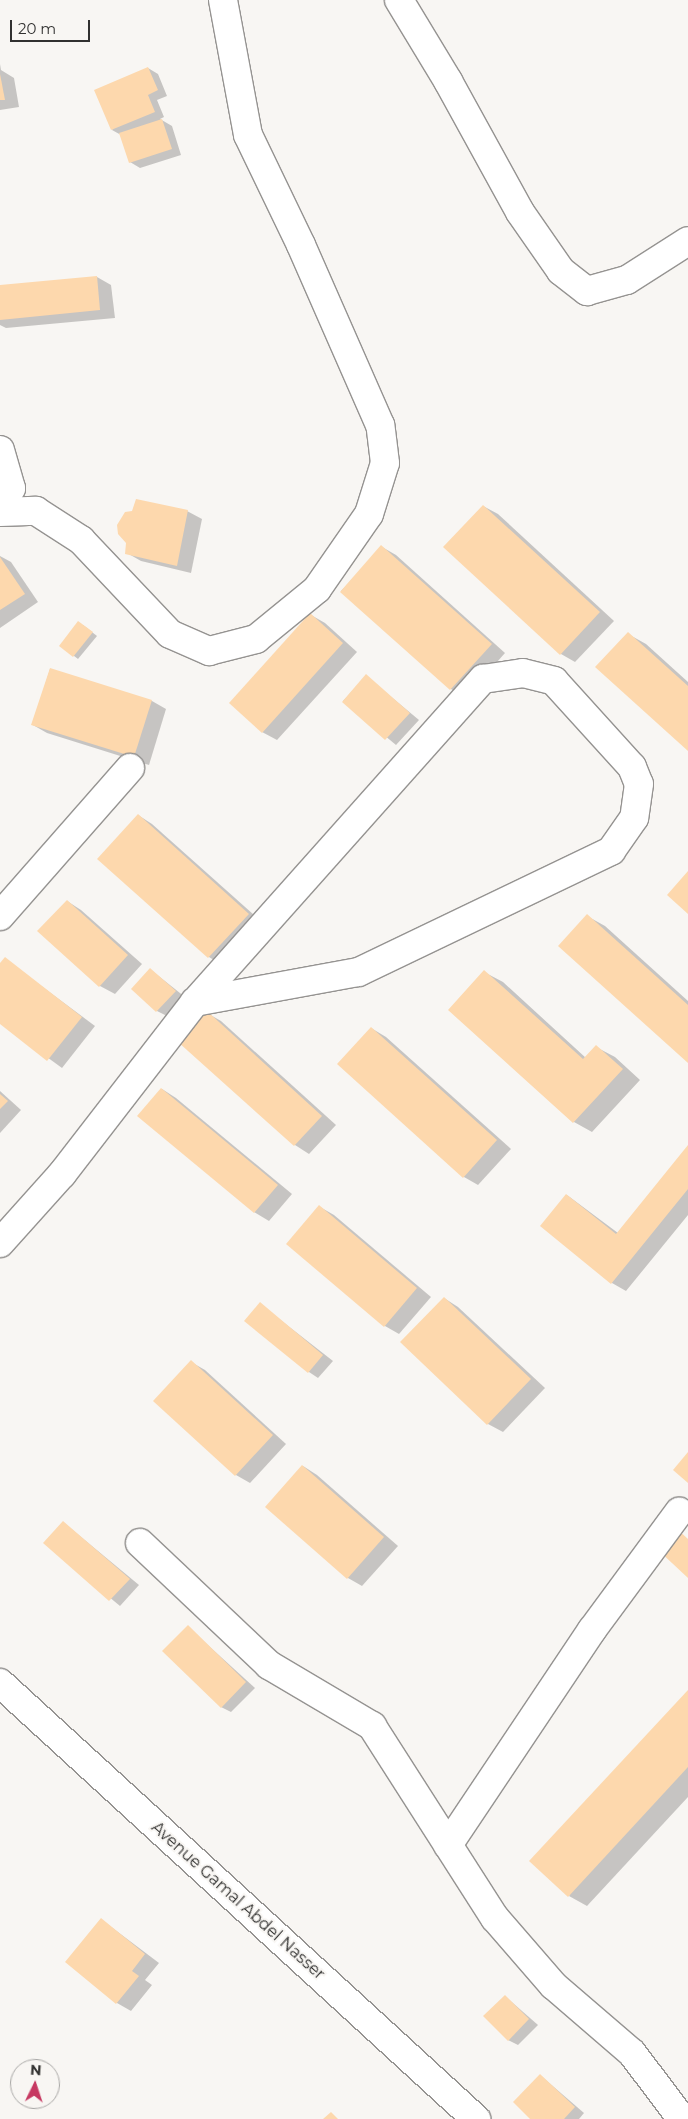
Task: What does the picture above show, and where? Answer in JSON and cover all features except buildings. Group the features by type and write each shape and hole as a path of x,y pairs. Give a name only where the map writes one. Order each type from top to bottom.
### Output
{"street":[{"path":"0,512 36,510 74,535 132,590 170,634 209,651 256,639 318,589 369,514 385,463 380,425 301,245 248,135 223,0"},
{"path":"399,0 448,81 520,212 561,271 587,291 627,280 687,243"},
{"path":"0,450 11,488 0,507"},
{"path":"0,1243 62,1174 195,1002 483,679 523,673 554,681 632,766 639,784 634,818 611,851 358,972 195,1002"},
{"path":"0,916 130,768"},
{"path":"448,1845 592,1630 679,1512"},
{"path":"140,1543 269,1665 372,1726 495,1918 553,1985 632,2054 682,2119"},
{"name":"Avenue Gamal Abdel Nasser","path":"0,1683 476,2119"}]}
